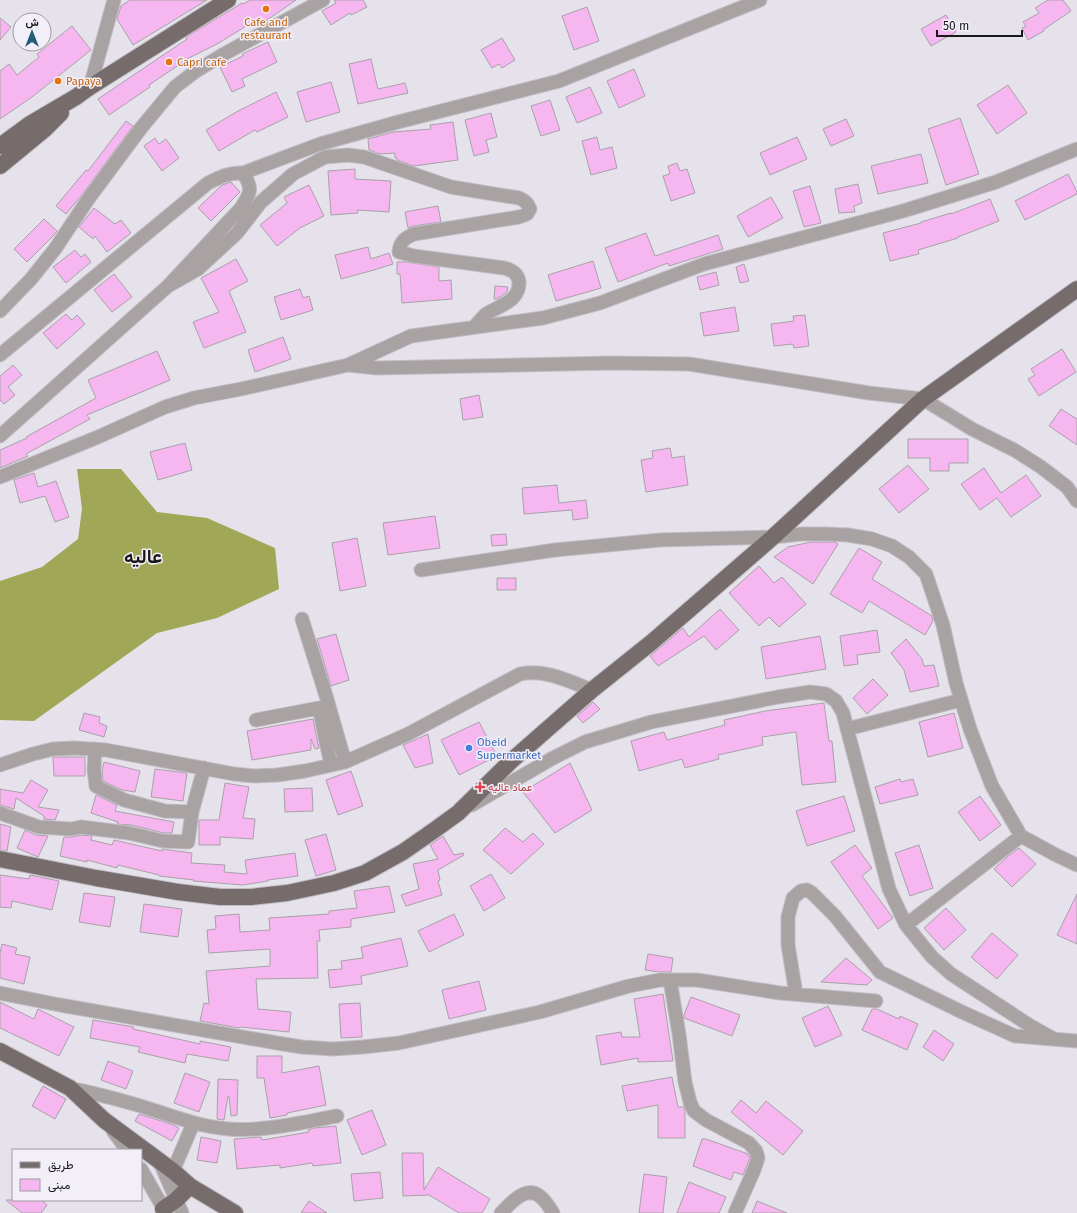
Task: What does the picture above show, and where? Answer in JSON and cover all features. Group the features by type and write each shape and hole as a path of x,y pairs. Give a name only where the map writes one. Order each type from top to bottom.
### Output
{"main road":[{"path":"0,146 30,124 76,97 228,0"},
{"path":"0,166 45,128 76,97"},
{"path":"0,859 96,878 178,892 220,897 251,897 287,893 334,883 365,873 403,852 458,812 512,761 592,690 652,642 774,537 923,399 980,360 1077,288"},
{"path":"0,1051 70,1088 104,1120 155,1157 190,1186 235,1213"},
{"path":"172,1209 190,1186"}],"street":[{"path":"90,87 114,0"},
{"path":"0,311 31,279 141,128 175,87 191,74 218,57 322,0"},
{"path":"0,355 208,183 235,172 243,173 327,142 398,122 559,81 760,0"},
{"path":"0,477 98,437 165,407 194,398 348,365 411,336 543,318 600,303 704,264 903,211 996,182 1077,149"},
{"path":"168,286 198,269 237,233 261,202 292,174 325,157 348,155 364,157 451,187 519,198 528,204 530,209 527,214 519,217 414,234 404,239 400,246 400,252 414,256 504,268 512,270 517,275 519,286 514,297 486,315 474,327"},
{"path":"0,436 168,286 241,208 250,194 249,182 243,173"},
{"path":"348,365 378,368 610,363 689,364 829,387 923,399 972,429 1016,451 1067,487 1077,501"},
{"path":"421,570 555,550 660,540 774,537 802,534 848,535 872,539 892,546 909,557 926,574 943,624 956,683 970,729 992,786 1021,836 1077,865"},
{"path":"302,619 328,699 345,762"},
{"path":"0,765 53,749 74,748 106,750 234,774 262,776 277,775 305,771 345,762 408,734 520,674 531,672 559,677 592,690"},
{"path":"458,812 553,758 585,742 645,724 686,714 810,692 826,694 836,701 843,713 889,888 906,925 932,957 950,974 1054,1039"},
{"path":"847,729 961,700"},
{"path":"256,720 319,708 331,765"},
{"path":"95,749 94,770 96,786 124,800 165,811 192,812"},
{"path":"0,813 39,827 71,829 81,827 129,833 163,841 188,842 192,812 204,768"},
{"path":"906,925 1021,836"},
{"path":"796,994 788,945 788,917 793,898 801,891 807,890 812,893 835,916 880,972 1015,1036 1077,1041"},
{"path":"0,993 277,1043 302,1047 333,1049 363,1047 406,1041 540,1012 629,986 660,980 697,980 796,994 876,1001"},
{"path":"670,980 685,1082 694,1111 706,1120 749,1144 756,1151 758,1158 735,1213"},
{"path":"70,1088 124,1101 194,1124 230,1129 262,1128 287,1125 337,1116"},
{"path":"104,1120 127,1149"},
{"path":"173,1171 194,1124"},
{"path":"155,1157 162,1167 172,1209"},
{"path":"142,1170 172,1209"},
{"path":"501,1213 518,1196 527,1192 536,1193 542,1198 553,1213"}],"green space":[{"path":"77,469 121,469 157,512 207,518 275,548 279,589 217,618 157,633 34,721 0,720 0,581 42,567 78,539 82,509"}],"building":[{"path":"130,0 207,0 133,45 117,19 121,6"},
{"path":"250,0 296,0 260,25 256,20 217,44 189,58 149,85 150,87 109,115 98,99 187,39 186,37 242,3 243,4"},
{"path":"334,0 363,0 367,7 351,15 350,13 331,25 322,11 336,3"},
{"path":"1048,0 1063,0 1071,11 1043,30 1044,31 1028,40 1022,28 1026,26 1023,22 1039,13 1035,8"},
{"path":"587,7 599,41 574,50 562,16"},
{"path":"946,15 956,32 931,46 921,29"},
{"path":"0,18 11,27 0,40"},
{"path":"72,26 91,50 32,97 0,119 0,71 9,64 17,75 39,57 37,54 40,52 52,52 52,42"},
{"path":"502,38 515,60 502,68 499,64 492,68 481,50"},
{"path":"268,42 277,62 242,79 245,86 232,92 220,67 243,56 242,54"},
{"path":"371,59 378,89 405,83 408,93 358,104 349,64"},
{"path":"634,69 645,96 619,108 607,81"},
{"path":"331,82 340,112 306,122 297,92"},
{"path":"1008,85 1027,113 997,134 977,105"},
{"path":"590,87 602,113 577,123 566,97"},
{"path":"276,92 288,117 257,132 255,130 219,151 206,130 238,111"},
{"path":"550,100 560,130 541,136 531,106"},
{"path":"491,113 497,137 486,140 489,152 474,156 465,120"},
{"path":"960,118 979,174 946,185 928,129"},
{"path":"846,119 854,136 831,146 823,129"},
{"path":"126,121 133,126 66,214 56,206 86,170 88,171"},
{"path":"453,122 458,160 414,166 397,160 397,158 395,158 395,153 380,154 369,150 368,139 393,132 431,129 430,125"},
{"path":"597,137 600,150 612,147 617,168 591,175 582,141"},
{"path":"797,137 807,159 770,175 760,153"},
{"path":"155,138 159,144 166,139 179,158 162,171 144,146"},
{"path":"921,154 928,183 878,194 871,166"},
{"path":"677,163 680,171 687,169 695,193 671,201 663,176 670,174 668,166"},
{"path":"355,169 355,179 391,181 389,212 357,210 358,213 331,215 328,171"},
{"path":"1068,174 1077,194 1025,220 1015,201"},
{"path":"231,182 240,192 211,221 198,208 222,185"},
{"path":"858,184 862,203 854,206 855,212 839,213 835,189"},
{"path":"309,185 324,216 300,228 277,246 260,225 287,203 284,197"},
{"path":"810,186 821,223 804,227 793,191"},
{"path":"771,197 783,218 748,237 737,216"},
{"path":"990,199 999,221 958,238 918,250 919,254 890,261 883,233 951,214"},
{"path":"438,206 441,222 408,228 405,212"},
{"path":"94,208 115,224 121,220 131,233 107,252 95,236 93,239 79,227"},
{"path":"44,219 57,231 27,262 14,249"},
{"path":"646,233 655,256 718,235 723,249 669,266 668,263 618,282 605,248"},
{"path":"368,247 371,259 389,253 393,264 341,279 335,255"},
{"path":"75,250 81,257 85,254 91,262 66,283 53,267"},
{"path":"236,259 248,281 229,291 246,332 204,348 193,322 219,312 201,278"},
{"path":"593,261 601,288 556,301 548,275"},
{"path":"397,262 439,267 439,281 451,280 452,299 402,303 400,274 397,274"},
{"path":"744,264 749,281 740,283 736,267"},
{"path":"716,272 719,285 700,290 697,277"},
{"path":"114,274 132,297 112,312 94,290"},
{"path":"495,286 508,287 507,292 497,299 494,299"},
{"path":"300,289 303,298 309,296 313,310 281,320 274,297"},
{"path":"735,307 739,331 704,336 700,313"},
{"path":"66,314 72,320 77,315 85,324 57,349 43,333"},
{"path":"805,315 809,346 794,348 793,344 774,346 771,324 794,321 793,316"},
{"path":"283,337 291,359 255,372 248,350"},
{"path":"1062,349 1076,372 1039,396 1028,379 1035,375 1031,369"},
{"path":"157,351 170,380 87,415 90,419 26,454 28,456 0,468 0,450 27,438 26,437 96,398 88,380"},
{"path":"13,365 22,375 8,387 15,395 4,404 0,400 0,376"},
{"path":"479,395 483,417 463,420 460,399"},
{"path":"1061,409 1077,419 1077,445 1049,426"},
{"path":"908,439 968,439 968,463 949,463 949,471 930,471 930,458 908,458"},
{"path":"185,443 192,470 158,480 150,452"},
{"path":"670,448 672,458 684,456 688,485 646,492 641,460 653,458 652,451"},
{"path":"908,465 929,489 899,513 879,489"},
{"path":"984,468 1001,493 1026,475 1041,496 1011,517 997,498 980,510 961,484"},
{"path":"34,473 38,487 56,481 69,517 55,522 45,496 20,503 14,480"},
{"path":"557,485 559,503 586,500 588,518 573,520 572,510 524,514 522,488"},
{"path":"435,516 440,548 388,555 383,523"},
{"path":"506,534 507,545 492,546 491,535"},
{"path":"357,538 366,586 340,591 332,543"},
{"path":"811,542 835,542 838,544 813,584 774,557 788,547"},
{"path":"859,548 882,562 872,579 932,616 933,621 925,635 869,601 862,613 830,594"},
{"path":"759,566 774,583 782,577 806,604 779,627 769,617 759,626 729,593"},
{"path":"497,578 516,578 516,590 497,590"},
{"path":"720,609 739,630 716,650 704,636 658,666 650,656 683,628 689,637"},
{"path":"877,630 880,652 857,655 858,664 844,666 840,636"},
{"path":"336,634 349,680 331,686 317,639"},
{"path":"820,636 826,669 766,679 761,647"},
{"path":"906,639 922,659 924,666 934,665 939,686 910,692 904,670 891,653"},
{"path":"873,679 888,695 867,714 853,698"},
{"path":"593,702 600,709 583,723 577,716"},
{"path":"824,703 829,741 832,741 836,782 802,785 796,732 762,737 763,745 718,755 719,759 685,768 682,759 639,771 631,741 664,732 667,740 725,725 724,720 765,711"},
{"path":"84,713 100,717 99,723 107,726 104,737 79,730"},
{"path":"954,713 963,748 928,757 919,722"},
{"path":"313,719 319,748 315,749 311,739 311,750 252,760 247,731"},
{"name":"Obeid Supermarket","path":"479,722 497,756 459,775 441,740"},
{"path":"428,734 433,763 415,768 403,745"},
{"path":"53,757 85,757 85,776 54,776"},
{"path":"104,762 140,771 135,792 122,790 103,781 102,770"},
{"path":"570,763 592,810 555,833 523,792"},
{"path":"155,769 187,773 183,801 151,797"},
{"path":"351,771 363,806 338,815 326,780"},
{"path":"900,779 901,782 913,779 918,795 880,804 875,787"},
{"path":"31,780 48,790 38,807 59,810 55,820 44,819 44,816 16,798 14,809 0,805 0,789 23,793"},
{"path":"225,783 249,787 243,818 255,819 253,839 220,837 220,845 199,845 199,820 219,820"},
{"path":"312,788 313,811 285,812 284,789"},
{"path":"96,795 117,805 115,811 174,822 172,833 164,833 131,825 117,824 118,822 91,813"},
{"path":"844,796 855,831 807,846 796,811"},
{"path":"980,796 1001,825 980,841 958,812"},
{"path":"0,824 11,827 7,851 0,850"},
{"path":"505,828 523,842 533,833 544,844 511,874 483,850"},
{"path":"25,830 36,835 48,836 38,857 17,848"},
{"path":"326,834 336,870 316,876 305,840"},
{"path":"81,835 92,836 91,840 112,845 114,840 162,851 162,849 192,853 191,863 225,865 224,872 247,874 245,860 295,853 298,876 243,885 193,881 194,880 159,876 118,865 117,868 87,860 87,862 60,856 64,837"},
{"path":"443,836 454,855 463,853 464,855 438,870 440,880 438,881 442,895 406,906 401,895 419,889 413,864 438,859 430,845"},
{"path":"855,845 872,868 862,876 893,918 878,929 831,862"},
{"path":"919,845 933,888 910,896 895,853"},
{"path":"1019,848 1036,864 1012,887 994,869"},
{"path":"491,874 505,898 484,911 470,886"},
{"path":"0,875 29,879 30,875 59,881 52,910 12,901 11,908 0,907"},
{"path":"389,886 395,912 351,919 351,927 319,930 320,941 317,941 318,978 256,979 258,1009 291,1012 289,1032 239,1028 200,1021 204,1003 209,1004 206,971 270,966 270,949 209,953 207,930 216,929 215,916 239,914 240,932 270,930 269,918 329,914 329,911 357,908 354,891"},
{"path":"84,893 115,897 110,927 79,922"},
{"path":"1077,894 1077,944 1057,935"},
{"path":"144,904 182,909 178,937 140,932"},
{"path":"946,908 966,930 944,950 924,928"},
{"path":"454,914 464,935 429,952 418,931"},
{"path":"992,933 1018,955 997,979 971,957"},
{"path":"401,938 408,966 361,976 362,984 330,988 328,970 342,969 341,961 363,958 361,947"},
{"path":"2,944 17,948 15,954 30,957 24,984 0,978 0,953"},
{"path":"648,954 673,958 671,972 645,970"},
{"path":"846,958 872,980 867,985 821,982"},
{"path":"479,981 486,1010 449,1019 442,990"},
{"path":"663,994 673,1061 638,1062 638,1058 601,1065 596,1036 621,1032 622,1037 640,1037 634,999"},
{"path":"691,997 740,1015 732,1036 684,1018"},
{"path":"0,1002 34,1019 38,1009 74,1027 59,1056 0,1028"},
{"path":"360,1003 362,1037 341,1038 339,1004"},
{"path":"828,1006 842,1035 815,1047 802,1018"},
{"path":"872,1009 877,1009 899,1019 900,1016 918,1024 907,1050 862,1030"},
{"path":"93,1020 134,1027 133,1029 200,1044 200,1041 231,1047 228,1061 187,1054 185,1063 138,1052 140,1047 90,1038"},
{"path":"934,1030 954,1044 943,1061 923,1047"},
{"path":"257,1056 282,1056 282,1073 319,1066 326,1105 270,1118 264,1078 257,1078"},
{"path":"108,1061 133,1071 126,1089 101,1080"},
{"path":"185,1073 210,1082 199,1112 174,1103"},
{"path":"672,1077 678,1107 684,1107 685,1111 685,1138 658,1138 658,1105 627,1111 622,1086"},
{"path":"218,1079 238,1080 237,1115 231,1116 228,1096 224,1120 217,1119"},
{"path":"43,1086 66,1099 55,1119 32,1106"},
{"path":"741,1100 756,1113 766,1101 803,1131 783,1155 731,1112"},
{"path":"372,1110 386,1145 362,1155 347,1120"},
{"path":"139,1114 179,1128 172,1141 135,1121"},
{"path":"336,1126 341,1163 313,1166 312,1163 280,1168 280,1165 237,1169 234,1139 261,1137 262,1140 309,1132 308,1130 314,1128"},
{"path":"201,1137 221,1141 217,1163 197,1160"},
{"path":"702,1139 706,1139 748,1154 750,1158 743,1175 734,1172 731,1180 693,1166"},
{"path":"402,1153 423,1153 424,1190 438,1167 490,1199 482,1213 459,1213 429,1195 403,1196"},
{"path":"380,1172 383,1198 354,1201 351,1174"},
{"path":"644,1174 667,1177 663,1213 639,1213"},
{"path":"689,1182 726,1197 719,1213 677,1213"},
{"path":"6,1200 42,1201 47,1205 41,1213 22,1213"},
{"path":"309,1201 327,1213 301,1213"},
{"path":"757,1201 787,1213 752,1213"}],"place":[{"name":"Cafe and restaurant","path":"266,9"},
{"name":"Capri cafe","path":"169,62"},
{"name":"Papaya","path":"58,81"},
{"name":"Obeid Supermarket","path":"469,748"},
{"name":"عماد عاليه","path":"480,787"}],"district":[{"name":"عاليه","path":"143,556"}]}
